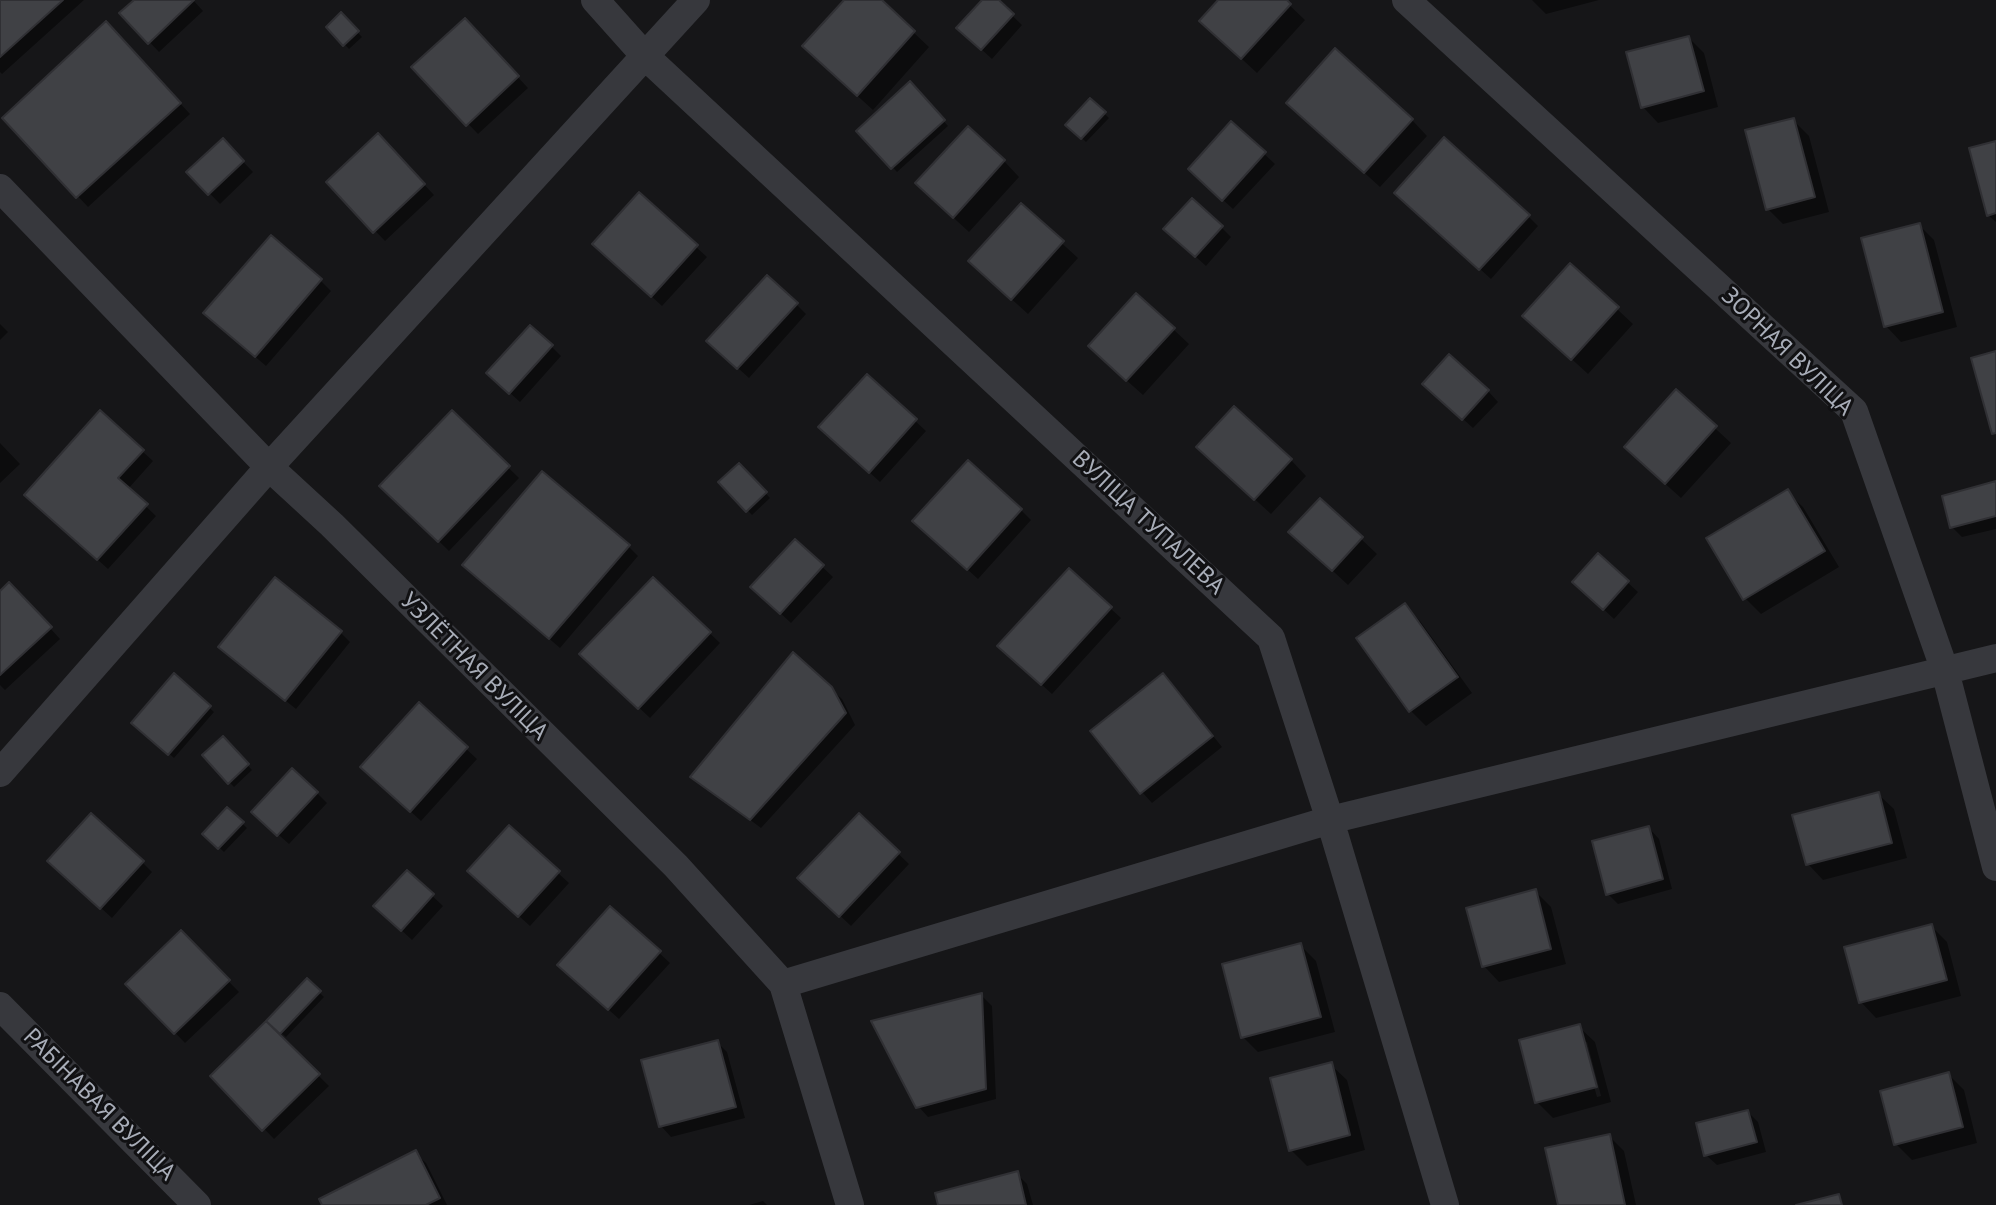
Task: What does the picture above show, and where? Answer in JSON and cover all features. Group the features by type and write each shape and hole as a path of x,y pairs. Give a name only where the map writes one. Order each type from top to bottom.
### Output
{"street":[{"name":"ВУЛІЦА ТУПАЛЕВА","path":"595,0 645,56 1271,638 1330,820 1445,1205"},
{"path":"0,773 269,467 696,0"},
{"name":"ЗОРНАЯ ВУЛІЦА","path":"1406,0 1854,411 1945,671 1996,867"},
{"name":"УЗЛЁТНАЯ ВУЛІЦА","path":"0,188 269,467 332,525 676,866 783,984 850,1205"},
{"path":"783,984 1330,820 1996,658"},
{"name":"РАБІНАВАЯ ВУЛІЦА","path":"0,1006 197,1205"}],"building":[{"path":"0,0 63,0 0,57"},
{"path":"134,0 194,0 148,44 119,13"},
{"path":"844,0 882,0 915,31 857,96 802,46"},
{"path":"982,0 999,0 1014,14 981,50 956,28"},
{"path":"1218,0 1287,0 1291,4 1241,59 1199,21"},
{"path":"341,12 359,31 343,46 326,27"},
{"path":"465,18 519,76 466,126 411,67"},
{"path":"106,21 181,103 76,198 2,118"},
{"path":"1689,36 1704,91 1641,108 1626,52"},
{"path":"1335,48 1413,119 1364,173 1286,103"},
{"path":"910,81 945,120 891,169 856,131"},
{"path":"1090,98 1106,112 1081,139 1065,125"},
{"path":"1794,118 1815,197 1766,210 1745,130"},
{"path":"1231,121 1266,152 1222,201 1188,169"},
{"path":"968,126 1005,160 953,218 915,183"},
{"path":"378,133 425,184 373,233 326,182"},
{"path":"1444,137 1530,215 1479,270 1394,193"},
{"path":"223,138 244,161 208,195 186,172"},
{"path":"1996,141 1996,213 1987,216 1969,148"},
{"path":"639,192 698,245 651,297 592,244"},
{"path":"1192,198 1223,226 1195,257 1163,229"},
{"path":"1021,203 1064,241 1011,300 968,261"},
{"path":"1920,223 1943,312 1884,327 1861,238"},
{"path":"271,235 322,279 255,357 203,313"},
{"path":"1570,263 1619,307 1571,360 1522,316"},
{"path":"767,275 798,303 737,369 706,341"},
{"path":"1136,293 1175,328 1126,381 1088,346"},
{"path":"530,325 553,345 509,394 486,373"},
{"path":"1996,351 1996,433 1992,434 1971,358"},
{"path":"1449,354 1489,390 1462,420 1422,384"},
{"path":"867,374 917,419 869,473 818,427"},
{"path":"1676,389 1717,426 1665,484 1624,447"},
{"path":"1234,406 1292,459 1254,500 1196,447"},
{"path":"100,410 144,450 118,478 148,504 97,560 24,495"},
{"path":"452,410 510,466 438,542 379,486"},
{"path":"968,460 1022,509 967,570 912,521"},
{"path":"739,463 767,492 746,512 718,482"},
{"path":"542,471 630,545 549,639 462,565"},
{"path":"1996,481 1996,516 1950,528 1942,496"},
{"path":"1788,489 1825,551 1743,600 1706,538"},
{"path":"1320,498 1363,537 1332,571 1288,532"},
{"path":"795,539 824,565 780,614 750,587"},
{"path":"1598,553 1629,581 1603,610 1572,582"},
{"path":"1069,568 1112,607 1041,685 997,646"},
{"path":"275,577 342,631 285,701 218,647"},
{"path":"653,577 711,632 638,709 579,654"},
{"path":"9,582 52,627 0,675 0,591"},
{"path":"1405,603 1458,677 1409,712 1356,638"},
{"path":"793,652 832,687 846,713 750,820 690,777"},
{"path":"174,673 211,706 168,755 131,723"},
{"path":"1163,673 1213,736 1140,794 1090,731"},
{"path":"419,702 468,747 410,812 360,767"},
{"path":"223,736 249,764 228,784 202,755"},
{"path":"292,768 318,792 277,836 251,812"},
{"path":"1879,792 1892,843 1806,865 1792,815"},
{"path":"227,807 244,822 218,849 202,834"},
{"path":"91,813 144,861 100,909 47,861"},
{"path":"859,813 900,852 839,917 797,878"},
{"path":"509,825 560,871 518,917 467,871"},
{"path":"1649,826 1663,879 1606,895 1592,841"},
{"path":"407,870 434,894 401,931 373,906"},
{"path":"1536,889 1551,949 1482,967 1466,908"},
{"path":"610,906 661,951 608,1010 557,965"},
{"path":"1932,924 1947,980 1859,1003 1844,947"},
{"path":"181,930 230,980 174,1034 125,984"},
{"path":"1301,943 1321,1017 1241,1038 1222,964"},
{"path":"307,978 321,991 280,1034 266,1021"},
{"path":"982,993 986,1089 916,1108 871,1021"},
{"path":"266,1021 320,1074 262,1131 210,1076"},
{"path":"1580,1024 1597,1087 1535,1103 1519,1040"},
{"path":"718,1040 736,1107 659,1127 641,1060"},
{"path":"1332,1062 1350,1135 1289,1151 1270,1078"},
{"path":"1949,1072 1963,1127 1894,1145 1880,1091"},
{"path":"1748,1110 1757,1142 1704,1156 1696,1123"},
{"path":"1610,1134 1625,1205 1558,1205 1545,1148"},
{"path":"416,1150 440,1198 426,1205 322,1205 319,1199"},
{"path":"1018,1171 1026,1205 938,1205 935,1193"},
{"path":"1839,1194 1842,1205 1796,1205"}]}
